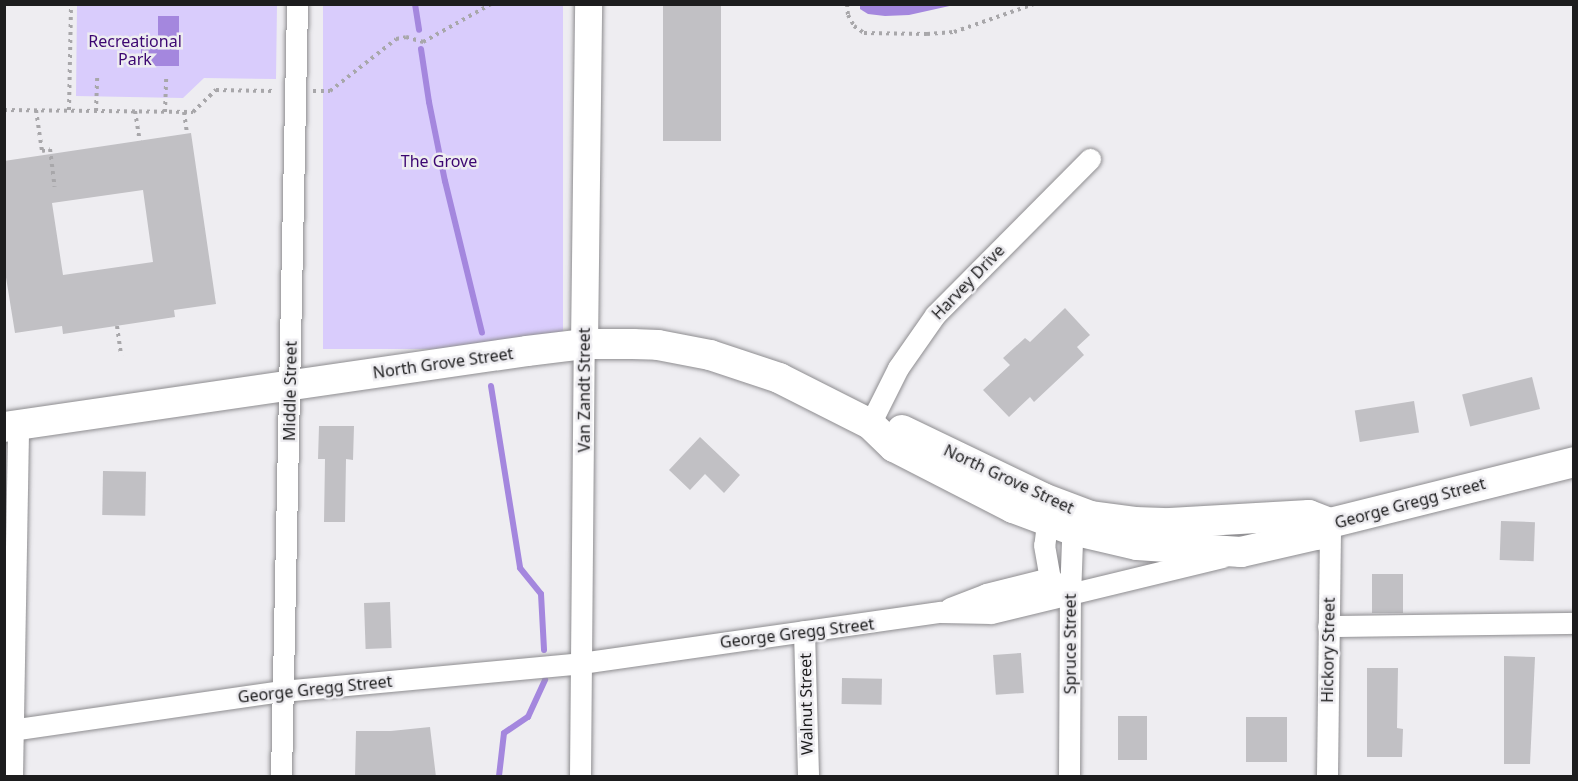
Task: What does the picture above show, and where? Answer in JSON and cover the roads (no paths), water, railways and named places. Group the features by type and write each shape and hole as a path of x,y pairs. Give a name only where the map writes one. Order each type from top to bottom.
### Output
{"main road":[{"name":"North Grove Street","path":"11,426 584,344 658,345 733,361 779,378 870,424 894,447 1013,508 1061,516 1135,522 1198,522 1309,515 1330,523"},
{"name":"George Gregg Street","path":"1241,552 1316,535 1330,523 1574,462"},
{"name":"North Grove Street","path":"1061,516 1137,545 1241,552"}],"street":[{"name":"Middle Street","path":"281,777 291,386 297,4"},
{"name":"Van Zandt Street","path":"580,777 588,4"},
{"name":"Harvey Drive","path":"870,424 898,368 935,315 1090,159"},
{"path":"11,426 9,730 12,777"},
{"path":"1061,516 1044,545 1050,579 1070,596"},
{"name":"Spruce Street","path":"1061,516 1070,596 1069,777"},
{"name":"Hickory Street","path":"1327,777 1330,523"},
{"name":"George Gregg Street","path":"9,730 282,691 582,663 941,612 991,613 1070,596 1241,552"},
{"path":"941,612 986,594 1050,579"},
{"path":"1328,626 1574,623"},
{"name":"Walnut Street","path":"804,631 807,777"}],"waterway":[{"path":"415,4 419,30"},
{"path":"421,49 445,181 482,333"},
{"path":"491,386 520,568 541,594 544,650"},
{"path":"499,776 504,733 528,717 545,680"}],"park label":[{"name":"Recreational Park","path":"135,50"},
{"name":"The Grove","path":"439,161"}]}
